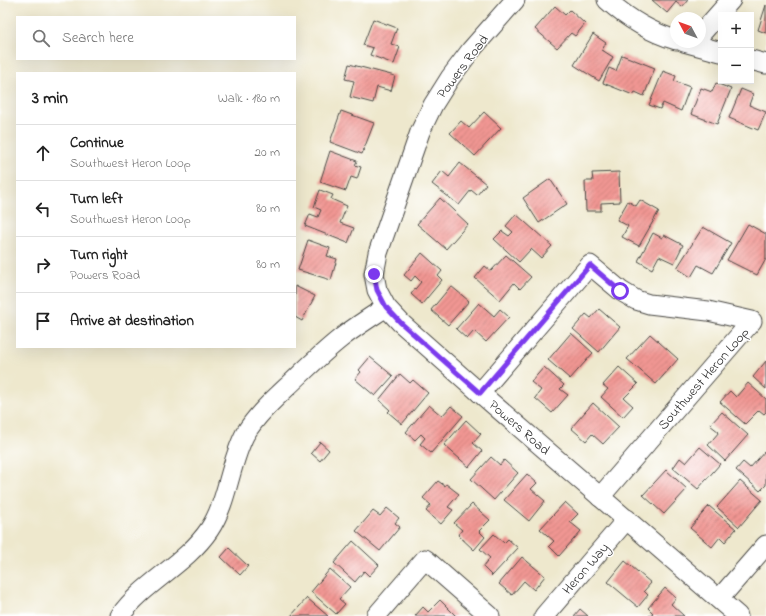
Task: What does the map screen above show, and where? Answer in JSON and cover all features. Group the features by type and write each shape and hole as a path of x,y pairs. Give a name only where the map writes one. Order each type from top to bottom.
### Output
{"street":[{"name":"Powers Road","path":"515,0 471,50 432,105 420,132 378,253 374,274 377,290 386,307 401,323 738,616"},
{"path":"607,0 638,25 659,35 670,37"},
{"path":"706,24 730,0"},
{"path":"706,47 718,51"},
{"path":"754,61 766,64"},
{"name":"Southwest Heron Loop","path":"480,393 590,265 620,291 636,300 649,304 708,311 752,321 600,497"},
{"path":"120,616 136,597 169,571 191,551 209,530 220,511 234,463 246,434 263,409 342,337 386,307"},
{"name":"Heron Way","path":"544,616 627,520"},
{"path":"719,599 766,545"},
{"path":"376,616 425,559 490,616"}],"building":[{"path":"652,0 688,0 682,7 676,2 667,13"},
{"path":"766,5 766,33 758,30"},
{"path":"555,6 565,15 570,10 585,24 575,36 571,33 557,48 535,29"},
{"path":"373,19 397,28 391,44 400,47 394,64 370,55 373,48 363,45"},
{"path":"593,34 606,43 602,50 613,57 599,81 574,65"},
{"path":"622,55 655,68 644,96 635,92 633,95 603,83 609,68 616,71"},
{"path":"349,64 395,76 391,91 377,87 373,103 350,97 354,81 345,79"},
{"path":"663,71 676,76 674,81 690,87 681,111 663,103 660,109 649,105"},
{"path":"716,83 731,89 717,124 691,114 701,88 712,92"},
{"path":"741,89 753,94 749,105 766,112 758,130 729,118"},
{"path":"341,111 374,123 362,154 330,142"},
{"path":"484,112 501,128 475,156 450,133 461,121 469,128"},
{"path":"330,151 357,161 355,165 361,167 357,179 351,177 346,191 320,182"},
{"path":"460,163 486,184 477,195 471,190 459,205 432,184 442,171 449,177"},
{"path":"619,172 620,202 601,203 601,211 586,211 585,181 593,181 592,173"},
{"path":"550,179 567,204 539,223 523,198"},
{"path":"320,190 333,195 331,199 347,206 340,223 354,228 348,243 305,226 310,214 318,217 321,210 314,207"},
{"path":"440,198 468,224 446,249 417,224"},
{"path":"640,200 659,211 639,246 622,237 628,226 617,220 628,201 636,206"},
{"path":"516,214 552,246 541,258 531,249 519,262 494,239 502,231 509,236 513,232 506,226"},
{"path":"748,224 766,234 766,259 757,275 727,260"},
{"path":"703,227 731,243 713,273 698,265 691,277 677,268"},
{"path":"653,233 662,238 664,235 683,245 674,263 659,256 652,269 638,261"},
{"path":"308,240 330,248 327,256 337,259 331,280 298,270"},
{"path":"422,253 442,271 438,276 442,280 422,304 411,294 421,282 415,276 411,281 404,275"},
{"path":"506,255 531,277 520,289 514,283 500,300 475,278 485,266 491,271"},
{"path":"296,286 315,296 302,321 296,318"},
{"path":"451,286 469,301 448,325 431,310"},
{"path":"479,303 494,316 500,309 509,317 486,342 474,331 467,339 456,329"},
{"path":"599,309 620,327 599,352 573,329 586,314 591,318"},
{"path":"571,333 593,353 570,379 548,360"},
{"path":"650,334 678,359 656,384 627,359"},
{"path":"370,357 393,376 375,396 355,379 361,372 359,370"},
{"path":"766,361 766,389 753,377"},
{"path":"544,367 564,385 560,389 568,395 552,413 535,398 541,390 531,382"},
{"path":"619,367 638,384 624,398 633,406 623,417 601,397 608,389 603,385"},
{"path":"400,374 410,383 413,380 428,393 402,424 388,412 390,410 379,400"},
{"path":"748,383 766,399 766,412 764,414 759,410 745,424 720,402 730,391 736,397"},
{"path":"593,403 619,427 603,444 592,434 586,441 571,428"},
{"path":"429,405 442,416 451,406 463,416 431,453 420,444 425,438 421,434 415,440 406,432"},
{"path":"722,412 748,435 725,461 708,445 719,432 710,425"},
{"path":"466,420 481,434 473,443 482,451 469,467 444,445"},
{"path":"320,442 329,450 320,461 311,453"},
{"path":"700,447 720,464 698,489 673,468 680,458 686,463"},
{"path":"765,451 766,485 760,491 736,470 743,462 750,468"},
{"path":"491,457 500,465 504,460 518,473 494,500 471,479"},
{"path":"666,470 687,489 664,514 643,495"},
{"path":"527,474 537,483 531,489 545,501 529,521 504,500"},
{"path":"438,481 445,486 446,484 459,494 448,507 453,510 441,524 426,511 431,505 423,498"},
{"path":"740,481 762,500 739,527 717,507"},
{"path":"565,502 578,514 570,522 581,531 559,556 549,546 554,541 540,529"},
{"path":"472,504 490,520 479,531 485,537 474,550 458,535 462,530 454,523"},
{"path":"709,506 736,529 725,542 720,537 712,547 690,528"},
{"path":"387,508 399,518 395,523 400,527 380,551 356,531 373,511 380,516"},
{"path":"494,534 504,543 508,539 518,548 492,576 483,567 490,558 480,549"},
{"path":"353,541 379,565 369,576 364,571 355,582 334,563"},
{"path":"229,548 248,566 240,575 221,557"},
{"path":"522,557 545,576 534,590 524,581 512,595 499,584"},
{"path":"625,561 651,583 644,591 648,595 638,607 608,582"},
{"path":"330,569 350,587 339,599 345,604 336,614 311,592"},
{"path":"665,588 676,598 671,604 684,616 649,616 653,613 648,608"},
{"path":"307,598 328,616 291,616"},
{"path":"440,600 456,616 415,616 423,607 428,612"},
{"path":"580,609 588,616 574,616"}],"route":[{"path":"374,274 377,290 386,307 401,323 480,393 590,265 620,291"}]}
